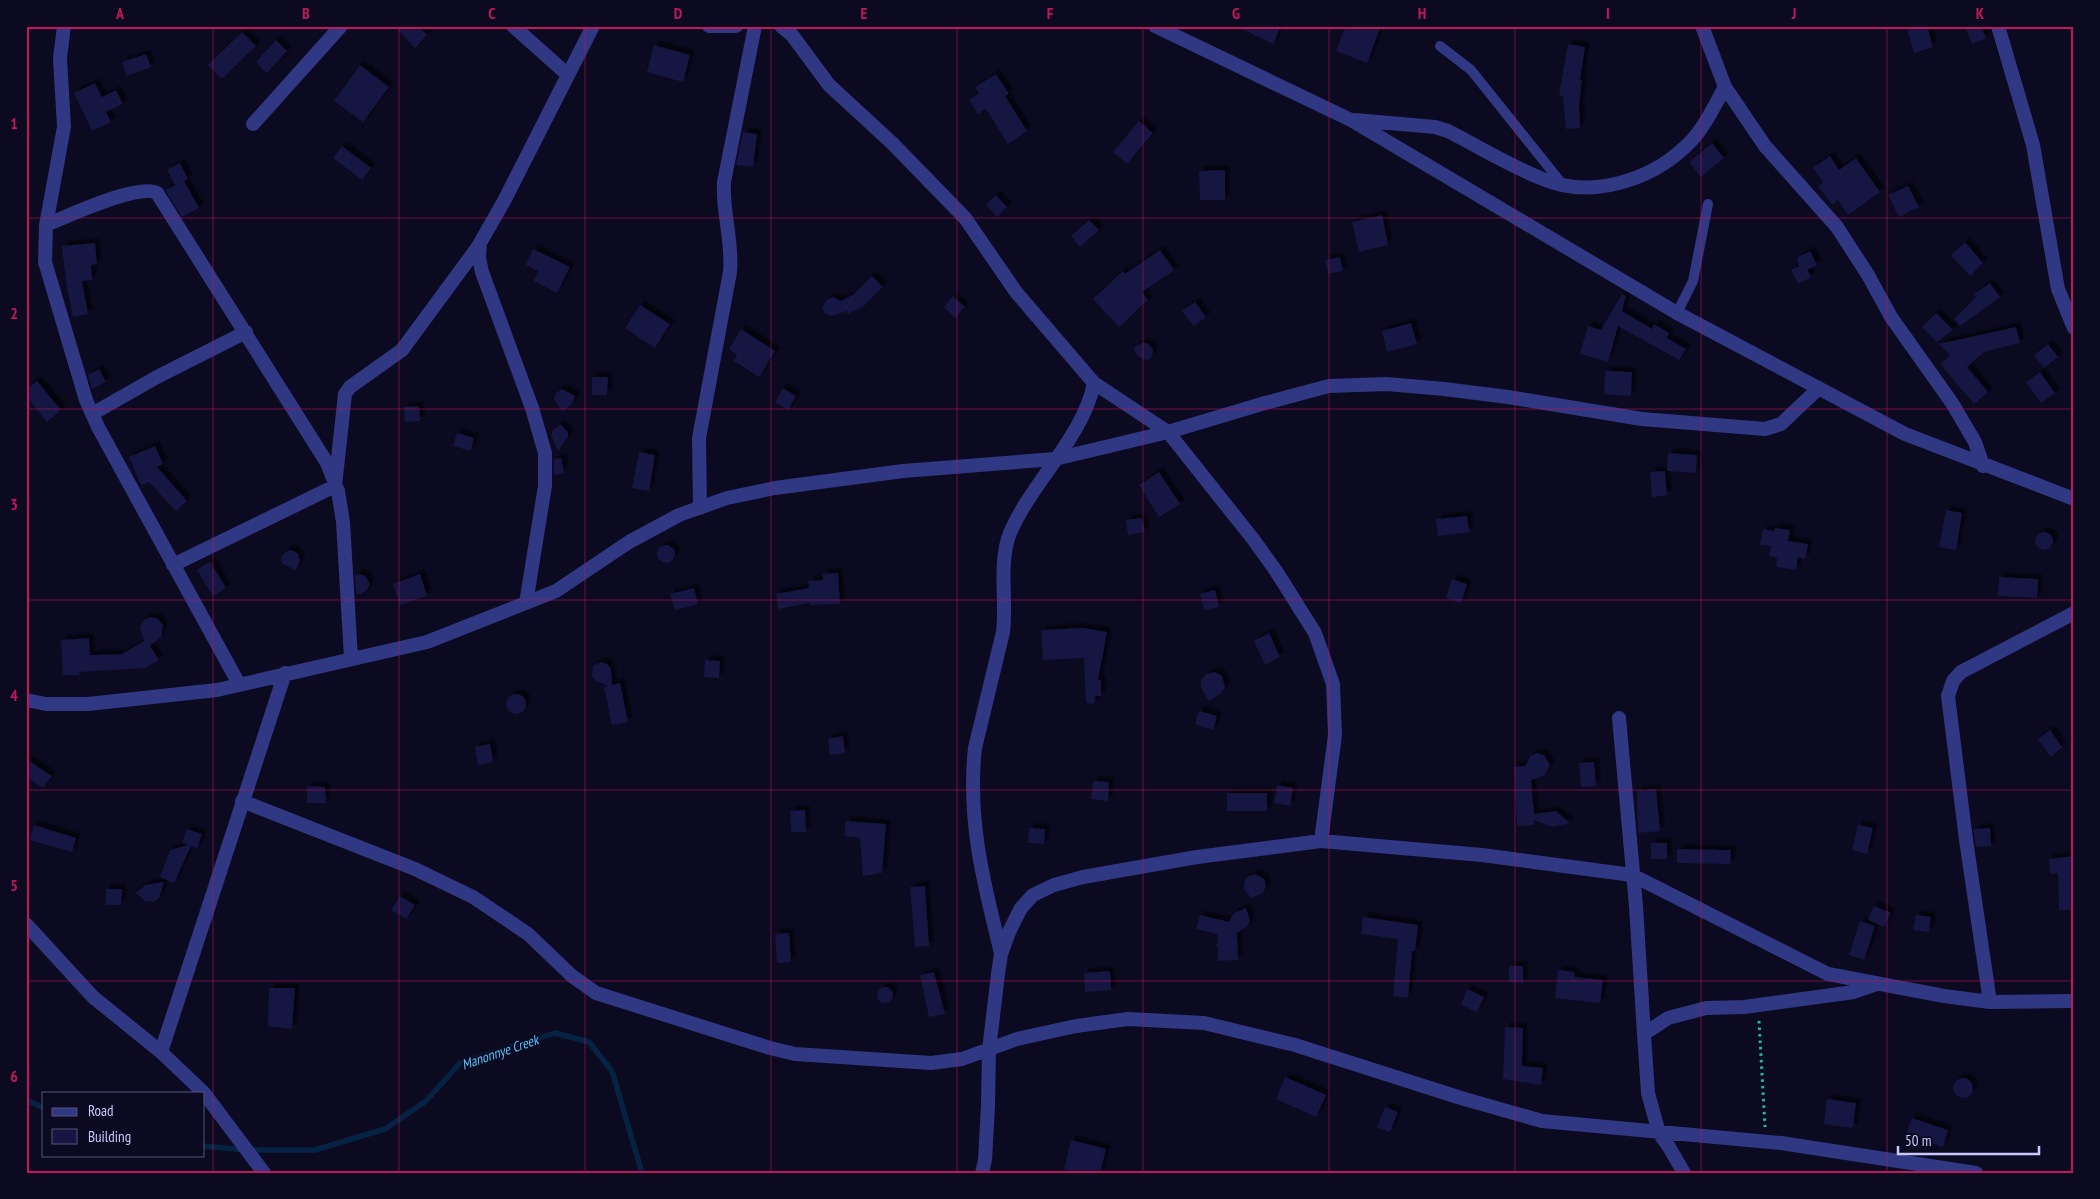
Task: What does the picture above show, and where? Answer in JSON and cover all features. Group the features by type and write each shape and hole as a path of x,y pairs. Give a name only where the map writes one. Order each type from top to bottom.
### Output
{"street":[{"path":"64,26 60,58 64,127 46,225 45,262 92,414 239,684"},
{"path":"253,124 341,26"},
{"path":"513,26 568,75"},
{"path":"335,486 345,394 350,387 402,350 480,244 593,26"},
{"path":"709,26 736,26"},
{"path":"700,508 699,438 731,266 722,199 755,26"},
{"path":"781,26 792,36 829,85 892,143 965,218 1016,292 1094,383 1168,432 1253,539 1315,632 1333,684 1335,735 1321,841"},
{"path":"1155,26 1351,120 1677,313 1905,434 2074,500"},
{"path":"1702,26 1725,87 1765,146 1837,227 1868,275 1891,317 1952,403 1975,442 1984,466"},
{"path":"1998,26 2033,145 2058,289 2074,328"},
{"path":"1351,120 1418,125 1448,131 1544,180 1563,185 1608,186 1624,183 1658,167 1684,148 1700,130 1725,87"},
{"path":"46,225 129,193 151,190 157,193 246,332 326,463 335,486 343,522 350,658"},
{"path":"480,244 479,258 482,272 532,408 545,453 545,486 526,603"},
{"path":"92,414 157,377 246,332"},
{"path":"1001,954 977,849 974,821 974,757 1003,632 1005,612 1004,562 1009,535 1019,515 1088,405 1094,383"},
{"path":"26,700 46,704 88,704 161,698 239,684 428,642 556,590 629,542 679,515 728,498 784,487 903,471 1055,459 1168,432 1329,386 1387,384 1508,397 1642,419 1765,429 1781,424 1819,388"},
{"path":"173,565 335,486"},
{"path":"1990,1002 1966,840 1948,696 1953,681 1961,672 2074,613"},
{"path":"161,1052 285,673"},
{"path":"1619,718 1648,1093 1659,1133 1684,1173"},
{"path":"242,801 415,869 473,897 528,934 572,976 596,993 770,1048 795,1054 931,1063 962,1059 1017,1039 1076,1026 1128,1019 1204,1023 1295,1045 1461,1098 1542,1121 1659,1133 1765,1141 1976,1173"},
{"path":"982,1173 985,1160 989,1050 1001,954 1021,908 1033,895 1054,885 1083,877 1197,857 1321,841 1482,855 1632,875 1828,974 1990,1002 2074,1001"},
{"path":"26,924 93,998 161,1052 203,1092"},
{"path":"1644,1034 1668,1018 1706,1008 1758,1005 1854,992 1879,983"},
{"path":"205,1094 254,1163 264,1173"}],"lane":[{"path":"1440,46 1471,70 1563,185"},
{"path":"1677,313 1693,281 1708,204"}],"path":[{"path":"1758,1005 1765,1141"}],"building":[{"path":"394,26 418,26 427,35 415,48"},
{"path":"1236,26 1281,26 1273,44"},
{"path":"1346,26 1381,26 1367,63 1336,51"},
{"path":"1906,26 1927,26 1933,47 1914,53"},
{"path":"1964,26 1981,26 1986,38 1972,44"},
{"path":"242,32 256,46 222,79 208,65"},
{"path":"276,40 287,51 267,73 256,62"},
{"path":"1568,44 1585,47 1580,80 1582,80 1579,106 1580,128 1566,129 1563,96 1559,95"},
{"path":"654,45 690,55 683,82 647,72"},
{"path":"146,54 151,67 127,76 122,62"},
{"path":"360,65 389,87 363,122 334,101"},
{"path":"996,74 1009,94 1005,96 1027,131 1008,144 986,109 978,114 969,100 979,93 975,87"},
{"path":"95,83 102,97 116,90 123,104 106,112 111,122 92,131 74,93"},
{"path":"1139,121 1153,133 1127,164 1113,152"},
{"path":"743,132 757,134 753,167 736,165"},
{"path":"1712,143 1724,158 1701,177 1689,162"},
{"path":"342,146 371,168 362,180 333,158"},
{"path":"1830,156 1839,170 1856,158 1880,192 1848,215 1838,200 1832,205 1818,186 1823,182 1813,168"},
{"path":"180,163 188,179 184,181 199,208 182,217 165,190 175,185 167,170"},
{"path":"1225,170 1225,200 1200,200 1199,171"},
{"path":"1908,186 1919,207 1899,217 1888,195"},
{"path":"996,195 1007,207 997,217 986,205"},
{"path":"1382,215 1388,245 1359,252 1352,222"},
{"path":"1089,220 1099,230 1080,247 1071,236"},
{"path":"1965,242 1983,263 1970,276 1951,255"},
{"path":"95,243 97,264 91,265 92,280 82,281 88,314 73,317 66,282 62,246"},
{"path":"533,249 570,267 557,293 534,281 538,271 526,265"},
{"path":"1160,250 1174,270 1142,292 1148,300 1119,327 1093,299 1123,271 1125,274"},
{"path":"1810,251 1817,265 1807,270 1811,277 1798,284 1791,270 1799,266 1797,258"},
{"path":"1340,257 1343,271 1328,274 1325,260"},
{"path":"872,276 883,287 865,305 848,314 847,311 831,316 825,313 822,308 827,299 833,297 841,301 854,294"},
{"path":"1990,283 2000,297 1960,326 1954,319 1976,297 1974,294"},
{"path":"1622,294 1626,296 1622,311 1652,329 1654,324 1669,333 1667,338 1686,349 1679,360 1618,326 1608,362 1580,354 1588,326 1601,330"},
{"path":"953,296 965,307 955,318 944,307"},
{"path":"1195,302 1206,317 1194,326 1182,311"},
{"path":"640,305 670,324 655,348 625,328"},
{"path":"1936,313 1953,330 1937,342 1922,327"},
{"path":"1411,323 1417,344 1387,352 1382,331"},
{"path":"2016,327 2020,343 1984,352 1967,367 1988,392 1974,404 1940,364 1950,355 1939,344"},
{"path":"741,329 775,351 759,377 734,361 737,355 729,349"},
{"path":"1142,343 1147,343 1153,349 1152,357 1147,360 1139,357 1133,348"},
{"path":"2048,344 2058,357 2044,368 2034,355"},
{"path":"99,369 106,382 92,389 88,375"},
{"path":"1605,371 1632,372 1631,396 1604,394"},
{"path":"2040,372 2055,393 2041,403 2026,382"},
{"path":"592,377 608,377 607,395 592,395"},
{"path":"37,381 61,410 47,422 26,396 26,390"},
{"path":"783,388 796,396 788,410 775,402"},
{"path":"562,389 575,396 572,404 562,411 554,399 556,393"},
{"path":"419,406 420,421 405,422 404,407"},
{"path":"560,424 568,432 568,437 558,451 551,435 553,430"},
{"path":"457,433 474,438 471,451 453,446"},
{"path":"155,446 163,464 157,467 187,501 176,511 149,482 141,485 129,457"},
{"path":"639,452 655,455 649,491 632,488"},
{"path":"1668,453 1697,455 1696,473 1667,471"},
{"path":"561,458 564,473 554,475 554,459"},
{"path":"1665,471 1667,495 1652,497 1650,472"},
{"path":"1159,472 1180,504 1159,517 1139,485"},
{"path":"1946,510 1962,513 1956,550 1939,547"},
{"path":"1467,516 1469,532 1438,536 1436,519"},
{"path":"1142,518 1145,532 1128,535 1126,520"},
{"path":"1775,528 1790,530 1788,541 1808,544 1805,559 1798,557 1796,570 1776,567 1777,558 1769,556 1771,546 1760,545 1763,529 1774,531"},
{"path":"2044,532 2052,537 2053,541 2048,549 2044,550 2036,545 2035,541 2040,533"},
{"path":"666,545 672,548 675,554 672,560 666,563 660,560 657,554 660,548"},
{"path":"288,550 298,554 300,560 296,571 282,563 281,557"},
{"path":"210,561 226,588 213,596 197,570"},
{"path":"838,573 840,604 810,605 809,603 778,609 776,594 809,588 808,581 823,580 823,574"},
{"path":"420,574 427,596 400,605 393,584"},
{"path":"355,575 365,576 370,584 366,591 356,594"},
{"path":"1999,577 2038,579 2037,598 1998,596"},
{"path":"1452,579 1467,584 1461,603 1446,598"},
{"path":"694,588 698,604 675,610 670,594"},
{"path":"1215,590 1219,607 1204,610 1200,594"},
{"path":"151,617 158,619 163,625 161,637 150,646 159,660 145,668 79,672 80,675 63,675 61,640 89,638 90,655 122,654 144,641 140,627 144,620"},
{"path":"1083,628 1107,632 1098,680 1101,680 1101,696 1095,696 1094,704 1086,703 1084,658 1043,660 1041,630"},
{"path":"1269,633 1280,657 1265,665 1254,641"},
{"path":"705,660 720,661 719,678 704,677"},
{"path":"601,662 607,664 611,669 612,685 620,683 628,722 612,725 604,687 608,686 596,681 592,676 593,666"},
{"path":"1215,672 1222,676 1225,687 1221,693 1209,701 1201,688 1201,680 1206,674"},
{"path":"512,694 520,694 526,700 526,708 520,714 512,714 506,708 506,700"},
{"path":"1199,711 1217,716 1213,730 1195,724"},
{"path":"2050,730 2062,747 2051,757 2038,739"},
{"path":"843,736 845,753 830,755 828,739"},
{"path":"490,744 493,762 478,765 475,747"},
{"path":"1537,753 1544,755 1550,765 1544,776 1531,780 1534,814 1556,811 1570,823 1552,827 1534,820 1534,825 1517,826 1514,767 1525,766 1530,756"},
{"path":"26,759 52,776 43,788 26,777"},
{"path":"1594,762 1596,786 1581,787 1579,763"},
{"path":"1093,781 1109,782 1108,801 1091,799"},
{"path":"1277,785 1293,788 1290,806 1274,803"},
{"path":"307,786 325,787 326,803 307,803"},
{"path":"1656,789 1660,831 1638,833 1637,791"},
{"path":"1227,793 1267,793 1267,811 1227,811"},
{"path":"805,810 806,832 791,832 790,811"},
{"path":"846,821 886,824 882,873 863,876 860,838 844,836"},
{"path":"34,825 76,838 72,852 30,840"},
{"path":"1858,825 1873,828 1867,854 1852,850"},
{"path":"1029,828 1045,829 1044,844 1028,843"},
{"path":"1990,828 1991,846 1976,847 1973,829"},
{"path":"187,829 202,834 197,848 191,846 174,883 160,877 170,850 188,845 182,843"},
{"path":"1651,843 1667,843 1667,859 1651,859"},
{"path":"1677,849 1731,850 1730,864 1677,863"},
{"path":"2074,856 2074,910 2059,910 2058,873 2050,874 2049,859"},
{"path":"1255,874 1264,879 1266,886 1263,893 1251,898 1244,889 1244,882 1249,876"},
{"path":"164,882 159,898 154,902 145,901 136,893 145,885"},
{"path":"925,886 929,946 915,947 910,887"},
{"path":"106,889 122,889 121,905 105,905"},
{"path":"400,896 415,905 406,919 391,910"},
{"path":"1874,906 1891,913 1884,927 1868,920"},
{"path":"1246,908 1250,921 1247,926 1237,933 1238,960 1218,961 1218,946 1214,949 1218,942 1217,934 1196,929 1200,915 1229,922 1234,913"},
{"path":"1916,915 1931,917 1929,932 1913,930"},
{"path":"1363,917 1418,925 1415,951 1412,951 1408,998 1393,996 1398,939 1361,934"},
{"path":"1860,921 1875,926 1864,960 1849,955"},
{"path":"789,933 791,962 777,963 775,934"},
{"path":"1509,966 1523,966 1523,983 1509,982"},
{"path":"1558,970 1574,972 1575,977 1603,980 1600,1003 1555,998"},
{"path":"1110,971 1111,990 1085,992 1084,973"},
{"path":"934,972 945,1014 929,1017 920,975"},
{"path":"885,987 893,995 885,1003 877,995"},
{"path":"269,988 295,988 292,1029 268,1026"},
{"path":"1467,989 1484,997 1477,1012 1461,1005"},
{"path":"1505,1027 1523,1028 1522,1066 1543,1068 1541,1085 1503,1079"},
{"path":"1285,1077 1326,1095 1316,1117 1276,1099"},
{"path":"1959,1078 1967,1078 1973,1084 1973,1092 1967,1098 1959,1098 1953,1092 1953,1084"},
{"path":"1827,1099 1856,1103 1853,1128 1824,1124"},
{"path":"1385,1107 1398,1112 1390,1132 1377,1127"},
{"path":"1912,1118 1948,1130 1943,1147 1906,1135"},
{"path":"1071,1140 1106,1149 1100,1173 1077,1173 1064,1169"}],"waterway":[{"name":"Manonnye Creek","path":"205,1146 245,1150 315,1150 385,1129 426,1101 460,1063 555,1033 589,1042 612,1071 642,1173"},
{"name":"Manonnye Creek","path":"26,1100 42,1107"}]}
